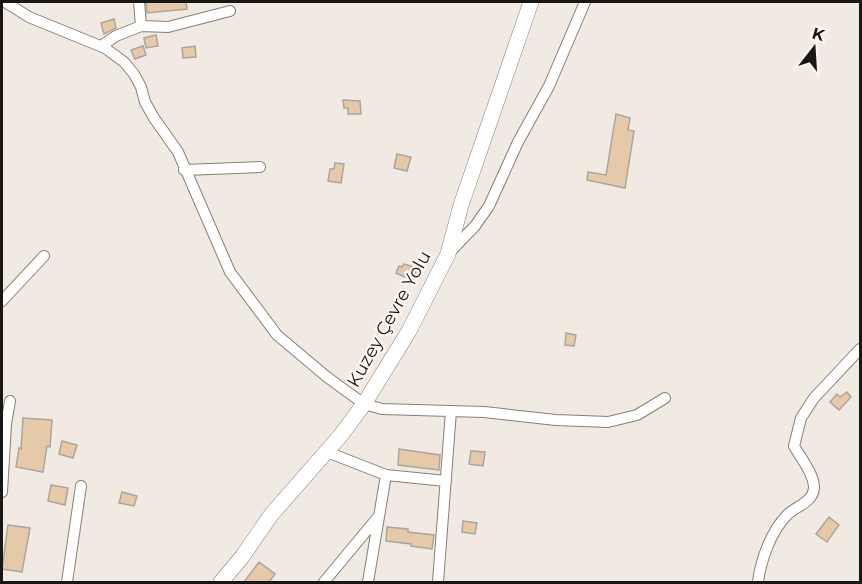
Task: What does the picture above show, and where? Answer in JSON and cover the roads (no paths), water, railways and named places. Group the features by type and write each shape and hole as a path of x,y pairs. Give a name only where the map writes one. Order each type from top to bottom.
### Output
{"main road":[{"name":"Kuzey Çevre Yolu","path":"221,582 271,515 327,452 364,405 409,331 448,254 461,205 531,2"}],"street":[{"path":"4,2 29,17 113,52 134,74 145,102 178,152 231,272 277,335 364,405 382,409 484,412 556,420 608,422 637,415 665,398"},
{"path":"139,2 141,26"},
{"path":"448,254 475,226 489,206 518,142 549,86 585,2"},
{"path":"101,46 116,36 141,26 168,27 230,11"},
{"path":"184,170 260,167"},
{"path":"2,302 44,256"},
{"path":"758,582 760,567 771,540 788,515 809,500 814,490 812,477 794,446 801,418 814,398 861,349"},
{"path":"2,492 6,424 10,401"},
{"path":"438,582 451,411"},
{"path":"327,452 386,475 446,481"},
{"path":"369,582 386,475"},
{"path":"67,582 81,486"},
{"path":"324,582 378,517"}]}
